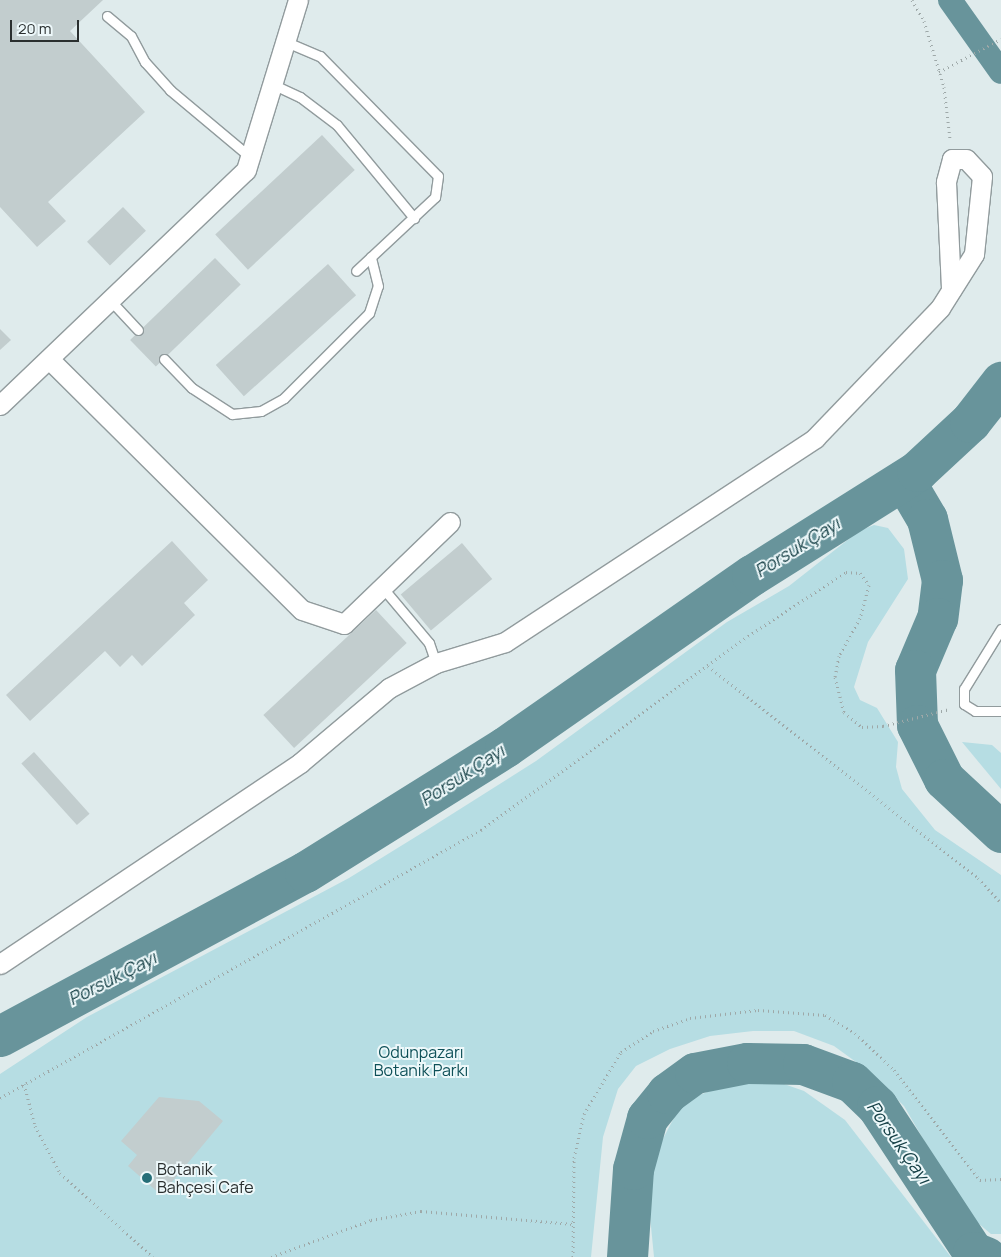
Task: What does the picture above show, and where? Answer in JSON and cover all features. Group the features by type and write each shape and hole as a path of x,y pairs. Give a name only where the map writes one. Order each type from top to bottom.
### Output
{"street":[{"path":"0,405 246,170 284,40 298,0"},
{"path":"0,964 300,764 389,688 436,663 505,642 815,438 940,308 974,254 982,206 982,176 966,158 952,159 946,182 951,290"},
{"path":"49,358 302,610 344,624 450,522"}],"lane":[{"path":"107,16 131,36 144,62 170,90 250,157"},
{"path":"284,40 320,56 436,170 438,190 414,218 356,271"},
{"path":"271,84 300,97 337,126 414,218"},
{"path":"164,358 192,388 232,414 261,411 284,398 369,313 378,286 371,257"},
{"path":"110,300 138,330"},
{"path":"382,587 429,642 436,663"},
{"path":"1001,629 964,689 964,704 975,710 1001,711"}],"path":[{"path":"912,0 924,21 940,72 952,159"},
{"path":"940,72 1001,39"},
{"path":"0,1098 481,830 823,583 846,572 860,573 870,585 868,595 839,656 838,698 844,712 862,726 883,726 941,712"},
{"path":"708,666 978,878 1001,902"},
{"path":"573,1257 574,1158 584,1114 621,1052 653,1030 690,1018 758,1010 825,1015 855,1033 937,1120 963,1162 980,1180 1001,1179"},
{"path":"24,1084 34,1126 60,1173 153,1257"},
{"path":"271,1257 371,1220 421,1211 572,1224"}],"green space":[{"name":"Odunpazarı Botanik Parkı","path":"874,525 888,528 904,549 908,579 868,642 854,687 860,700 877,708 898,742 896,767 902,789 935,830 1001,875 1001,1234 991,1234 966,1213 904,1106 867,1070 834,1046 794,1031 753,1031 710,1036 670,1049 636,1066 618,1089 603,1137 591,1257 0,1257 0,1074 87,1017 349,878 430,828 536,761 727,622 789,586 859,531"},
{"path":"962,742 992,745 1001,753 1001,789"},
{"path":"734,1082 784,1084 804,1091 845,1120 951,1257 654,1257 649,1206 655,1154 677,1112 694,1097"}],"building":[{"path":"0,0 103,0 70,31 145,112 48,202 66,221 37,247 0,207"},
{"path":"322,135 355,170 248,270 215,235"},
{"path":"123,207 146,231 110,265 87,242"},
{"path":"215,258 241,285 156,367 130,340"},
{"path":"328,264 356,295 244,396 216,365"},
{"path":"0,329 11,340 0,350"},
{"path":"172,541 208,580 184,603 195,615 142,666 132,655 120,667 105,651 30,721 6,695"},
{"path":"462,543 492,579 431,630 401,594"},
{"path":"376,610 407,643 294,748 263,715"},
{"path":"34,752 90,814 77,825 21,763"},
{"path":"159,1097 199,1101 223,1121 161,1195 128,1166 137,1155 121,1141"}],"waterway":[{"path":"950,0 1001,72"},
{"name":"Porsuk Çayı","path":"0,1036 305,872 505,747 752,575 917,471 970,422 1001,382"},
{"name":"Porsuk Çayı","path":"904,480 927,519 942,580 937,618 915,670 917,725 944,779 1001,832"},
{"name":"Porsuk Çayı","path":"0,1030 4,1034"},
{"name":"Porsuk Çayı","path":"627,1257 633,1169 647,1118 667,1093 695,1073 747,1063 803,1064 852,1082 877,1106 973,1252 986,1257"}],"place":[{"name":"Botanik Bahçesi Cafe","path":"147,1178"}]}
